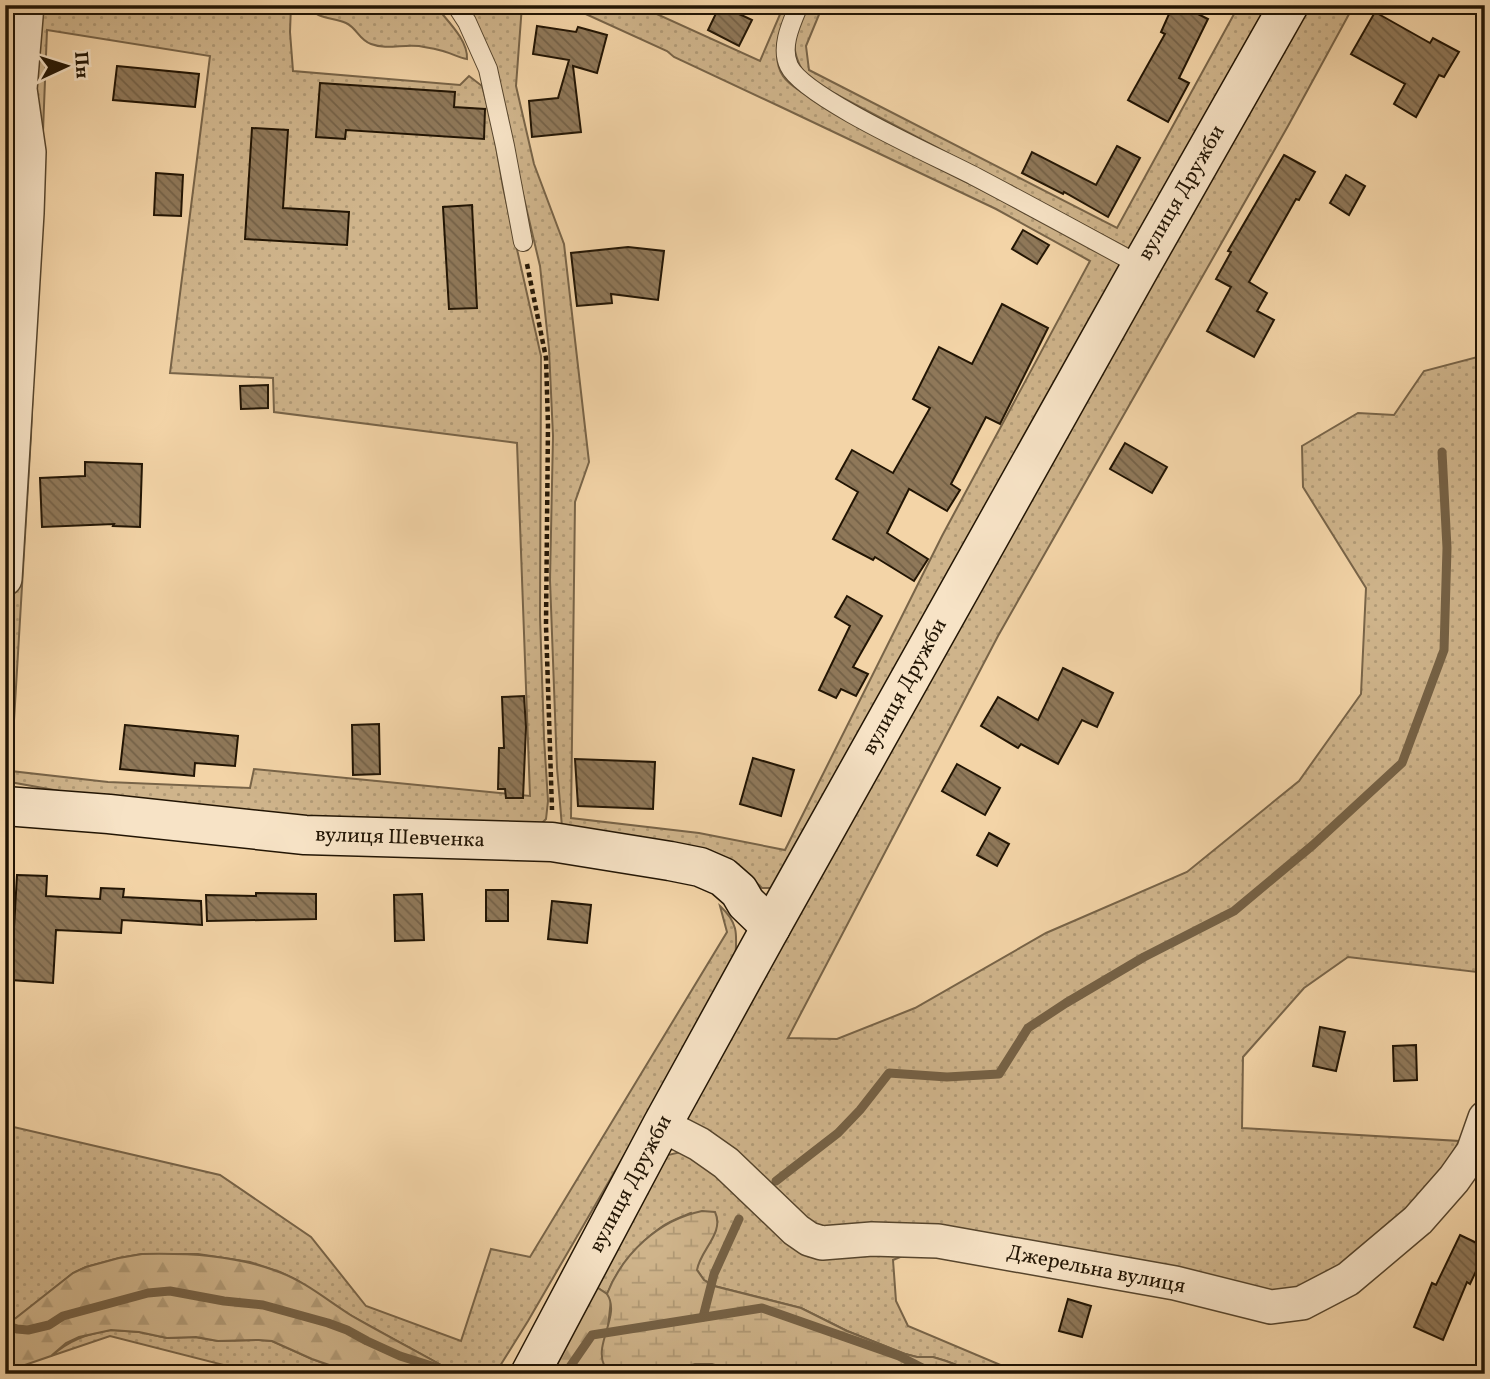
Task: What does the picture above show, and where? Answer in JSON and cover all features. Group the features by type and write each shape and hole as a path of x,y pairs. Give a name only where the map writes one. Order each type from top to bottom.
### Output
{"street":[{"path":"5,579 27,214 29,152 20,89 27,5"},
{"name":"вулиця Дружби","path":"535,1364 771,928 1289,5"},
{"name":"вулиця Шевченка","path":"5,806 305,835 552,842 700,867 723,877 771,928"},
{"name":"Джерельна вулиця","path":"662,1125 699,1144 726,1163 808,1239 822,1242 872,1239 938,1241 1175,1283 1271,1307 1301,1303 1348,1279 1418,1220 1454,1179 1473,1152 1485,1118"}],"lane":[{"path":"456,5 467,22 488,69 523,243"},
{"path":"799,5 790,27 785,53 790,69 807,86 833,103 1141,266"}],"path":[{"path":"523,243 546,358 546,625 552,842"}],"green space":[{"path":"40,5 291,5 293,71 460,85 469,76 482,86 541,356 540,616 548,801 546,819 540,825 276,820 104,799 10,782 5,776 5,662 30,300","holes":["47,30 210,56 170,373 273,378 274,412 517,443 530,796 254,769 250,788 108,782 11,771 31,435"]},
{"path":"308,5 435,5 460,37 467,59 419,46 383,47 371,44 350,25 320,16"},
{"path":"463,5 522,5 516,86 534,164 564,244 589,462 575,502 571,818 699,833 785,850 942,536 1090,261 996,209 566,5 637,5 760,61 784,5 793,5 779,41 777,59 783,76 794,87 911,153 1124,264 774,888 762,888 747,874 562,827 557,768 550,580 553,436 549,349 540,266 522,190"},
{"path":"808,5 823,5 806,46 809,70 1117,228 1239,5 1269,5 1129,249 807,79 797,58 795,42"},
{"path":"1303,5 1354,5 998,636 788,1038 837,1039 915,1008 1046,933 1187,872 1299,781 1361,694 1366,588 1303,487 1302,446 1358,413 1394,415 1424,371 1485,355 1485,973 1348,957 1304,988 1243,1057 1242,1128 1459,1141 1439,1179 1403,1221 1298,1294 822,1231 685,1119"},
{"path":"720,906 731,919 736,932 735,964 495,1374 455,1374 280,1272 250,1262 198,1254 142,1254 86,1267 73,1273 5,1324 5,1125 220,1175 311,1237 366,1306 461,1341 491,1249 530,1257 727,932"},
{"path":"681,1152 700,1156 785,1228 922,1248 893,1260 896,1301 908,1326 1022,1374 980,1374 933,1357 905,1354 847,1331 801,1308 714,1286 704,1280 697,1270 704,1251 691,1213 675,1219 644,1241 622,1266 607,1294 598,1288 590,1294 659,1157"},
{"path":"702,1211 715,1212 717,1227 697,1270 704,1280 714,1286 801,1308 847,1331 905,1354 933,1357 980,1374 743,1374 712,1364 695,1364 659,1374 611,1374 604,1365 602,1348 611,1311 607,1294 614,1279 644,1240 671,1222"},
{"path":"142,1254 211,1256 279,1272 455,1374 355,1374 272,1341 167,1338 111,1330 79,1337 66,1343 51,1356 19,1367 18,1374 5,1374 5,1324 73,1273 86,1267"},
{"path":"598,1288 611,1299 604,1366 611,1374 546,1374 590,1294"},
{"path":"111,1330 167,1338 272,1341 355,1374 259,1374 110,1336 51,1356 79,1338"},
{"path":"694,1364 712,1364 743,1374 659,1374"}],"building":[{"path":"720,5 752,20 739,46 708,30"},
{"path":"1173,5 1180,5 1208,19 1179,78 1189,83 1168,122 1128,100 1165,34 1161,32"},
{"path":"1375,12 1430,43 1433,38 1459,52 1444,77 1439,75 1416,117 1394,104 1405,84 1351,54"},
{"path":"537,26 576,32 578,27 607,35 597,73 573,66 581,132 532,137 529,101 558,98 569,60 533,54"},
{"path":"117,66 199,74 195,107 113,100"},
{"path":"320,83 455,92 454,107 485,109 484,139 346,130 345,139 316,137"},
{"path":"252,128 288,130 283,208 349,212 347,245 245,239"},
{"path":"1117,146 1140,158 1108,217 1064,192 1063,194 1022,173 1032,152 1096,185"},
{"path":"1284,155 1315,172 1299,200 1296,199 1249,282 1267,293 1257,311 1274,320 1254,357 1207,331 1231,287 1216,279 1231,252 1228,251"},
{"path":"156,173 183,175 181,216 154,215"},
{"path":"1346,175 1365,186 1349,215 1330,203"},
{"path":"472,205 477,308 449,309 443,207"},
{"path":"1023,230 1049,245 1037,264 1012,249"},
{"path":"628,247 664,251 658,300 611,294 612,303 577,306 571,253"},
{"path":"1002,304 1048,328 1000,424 986,417 951,484 960,490 947,511 909,489 887,533 928,559 914,581 875,557 873,560 833,539 858,492 836,479 852,450 893,473 930,408 913,399 939,347 972,364"},
{"path":"268,385 268,408 241,409 240,386"},
{"path":"1125,443 1167,467 1152,493 1110,469"},
{"path":"85,462 142,464 140,527 113,526 114,524 42,527 40,478 85,476"},
{"path":"847,596 882,616 853,667 868,674 856,696 841,689 836,698 819,690 850,626 835,617"},
{"path":"1063,668 1113,693 1097,727 1082,720 1058,764 1021,744 1018,748 981,726 998,697 1038,720"},
{"path":"524,696 526,727 523,798 506,798 505,789 498,789 499,748 504,748 502,697"},
{"path":"379,724 380,774 353,775 352,725"},
{"path":"125,725 238,736 235,766 195,763 194,776 120,769"},
{"path":"753,758 794,770 781,816 740,804"},
{"path":"575,759 655,762 653,809 578,806"},
{"path":"957,764 1000,788 985,815 942,791"},
{"path":"989,833 1009,844 997,866 977,855"},
{"path":"17,875 47,876 46,896 100,899 101,888 124,889 123,897 201,901 202,925 122,920 121,933 56,930 53,983 11,980"},
{"path":"486,890 508,890 508,921 486,921"},
{"path":"256,893 316,894 316,919 207,921 206,895 256,896"},
{"path":"422,894 424,940 395,941 394,895"},
{"path":"552,901 591,905 587,943 548,939"},
{"path":"1320,1027 1345,1032 1336,1071 1313,1066"},
{"path":"1416,1045 1417,1080 1394,1081 1393,1046"},
{"path":"1460,1235 1485,1247 1485,1252 1470,1284 1467,1282 1443,1340 1414,1327 1432,1283 1436,1285"},
{"path":"1068,1299 1091,1306 1082,1337 1059,1331"}],"waterway":[{"path":"776,1181 838,1133 889,1073 947,1077 999,1074 1028,1028 1144,957 1234,911 1313,845 1402,763 1444,650 1447,548 1442,452"},
{"path":"703,1317 714,1274 739,1219"},
{"path":"5,1325 28,1330 49,1325 63,1316 148,1293 170,1291 263,1305 328,1323 400,1356 457,1374"},
{"path":"565,1374 592,1335 762,1308 899,1356 934,1374"}]}
